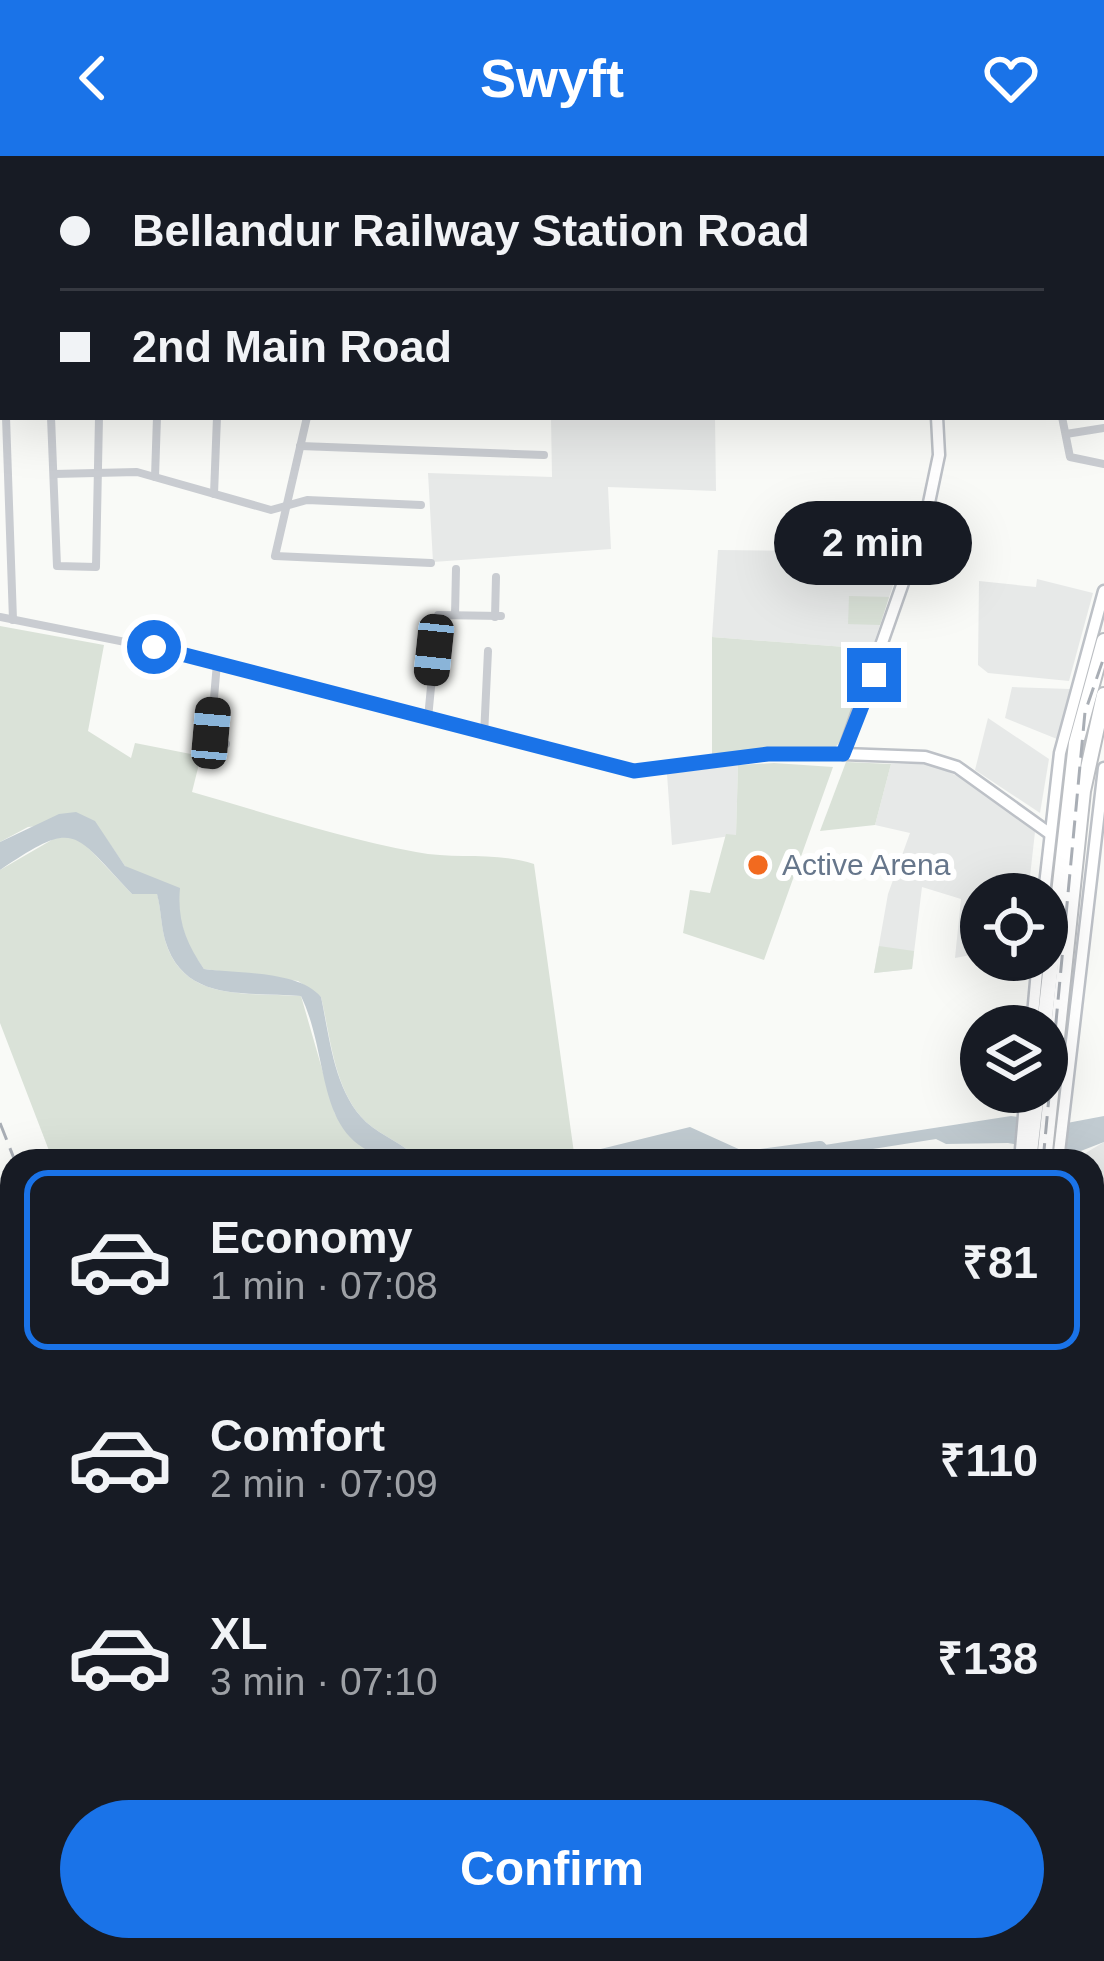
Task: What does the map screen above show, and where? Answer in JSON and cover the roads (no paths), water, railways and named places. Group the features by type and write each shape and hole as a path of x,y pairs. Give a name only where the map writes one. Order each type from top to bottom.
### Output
{"highway":[{"path":"1046,1005 1073,762 1104,641"},
{"path":"1064,1005 1074,954 1083,790 1104,695"},
{"path":"1032,1149 1043,1113"}],"street":[{"path":"7,420 13,620"},
{"path":"51,420 57,566 96,567 99,420"},
{"path":"155,477 158,420"},
{"path":"214,494 217,420"},
{"path":"306,420 275,556 430,563"},
{"path":"847,749 926,517 939,455 937,420"},
{"path":"1063,420 1070,457 1104,464"},
{"path":"1066,434 1104,428"},
{"path":"300,446 544,455"},
{"path":"54,474 98,471 155,477 271,510 307,500 421,505"},
{"path":"455,615 456,569"},
{"path":"428,718 438,615 498,616 496,577"},
{"path":"1046,873 1060,753 1104,591"},
{"path":"0,617 217,663 484,736 634,771 847,749 925,757 957,767 1049,833"},
{"path":"484,736 488,651"},
{"path":"217,663 211,733 214,742 226,744"},
{"path":"1074,954 1104,768"},
{"path":"1043,1113 1054,1149"}],"waterway":[{"path":"813,1149 820,1148"}],"railway":[{"path":"1044,1149 1085,712 1104,657"},
{"path":"0,1123 10,1149"}],"place":[{"name":"Active Arena","path":"758,865"}]}
